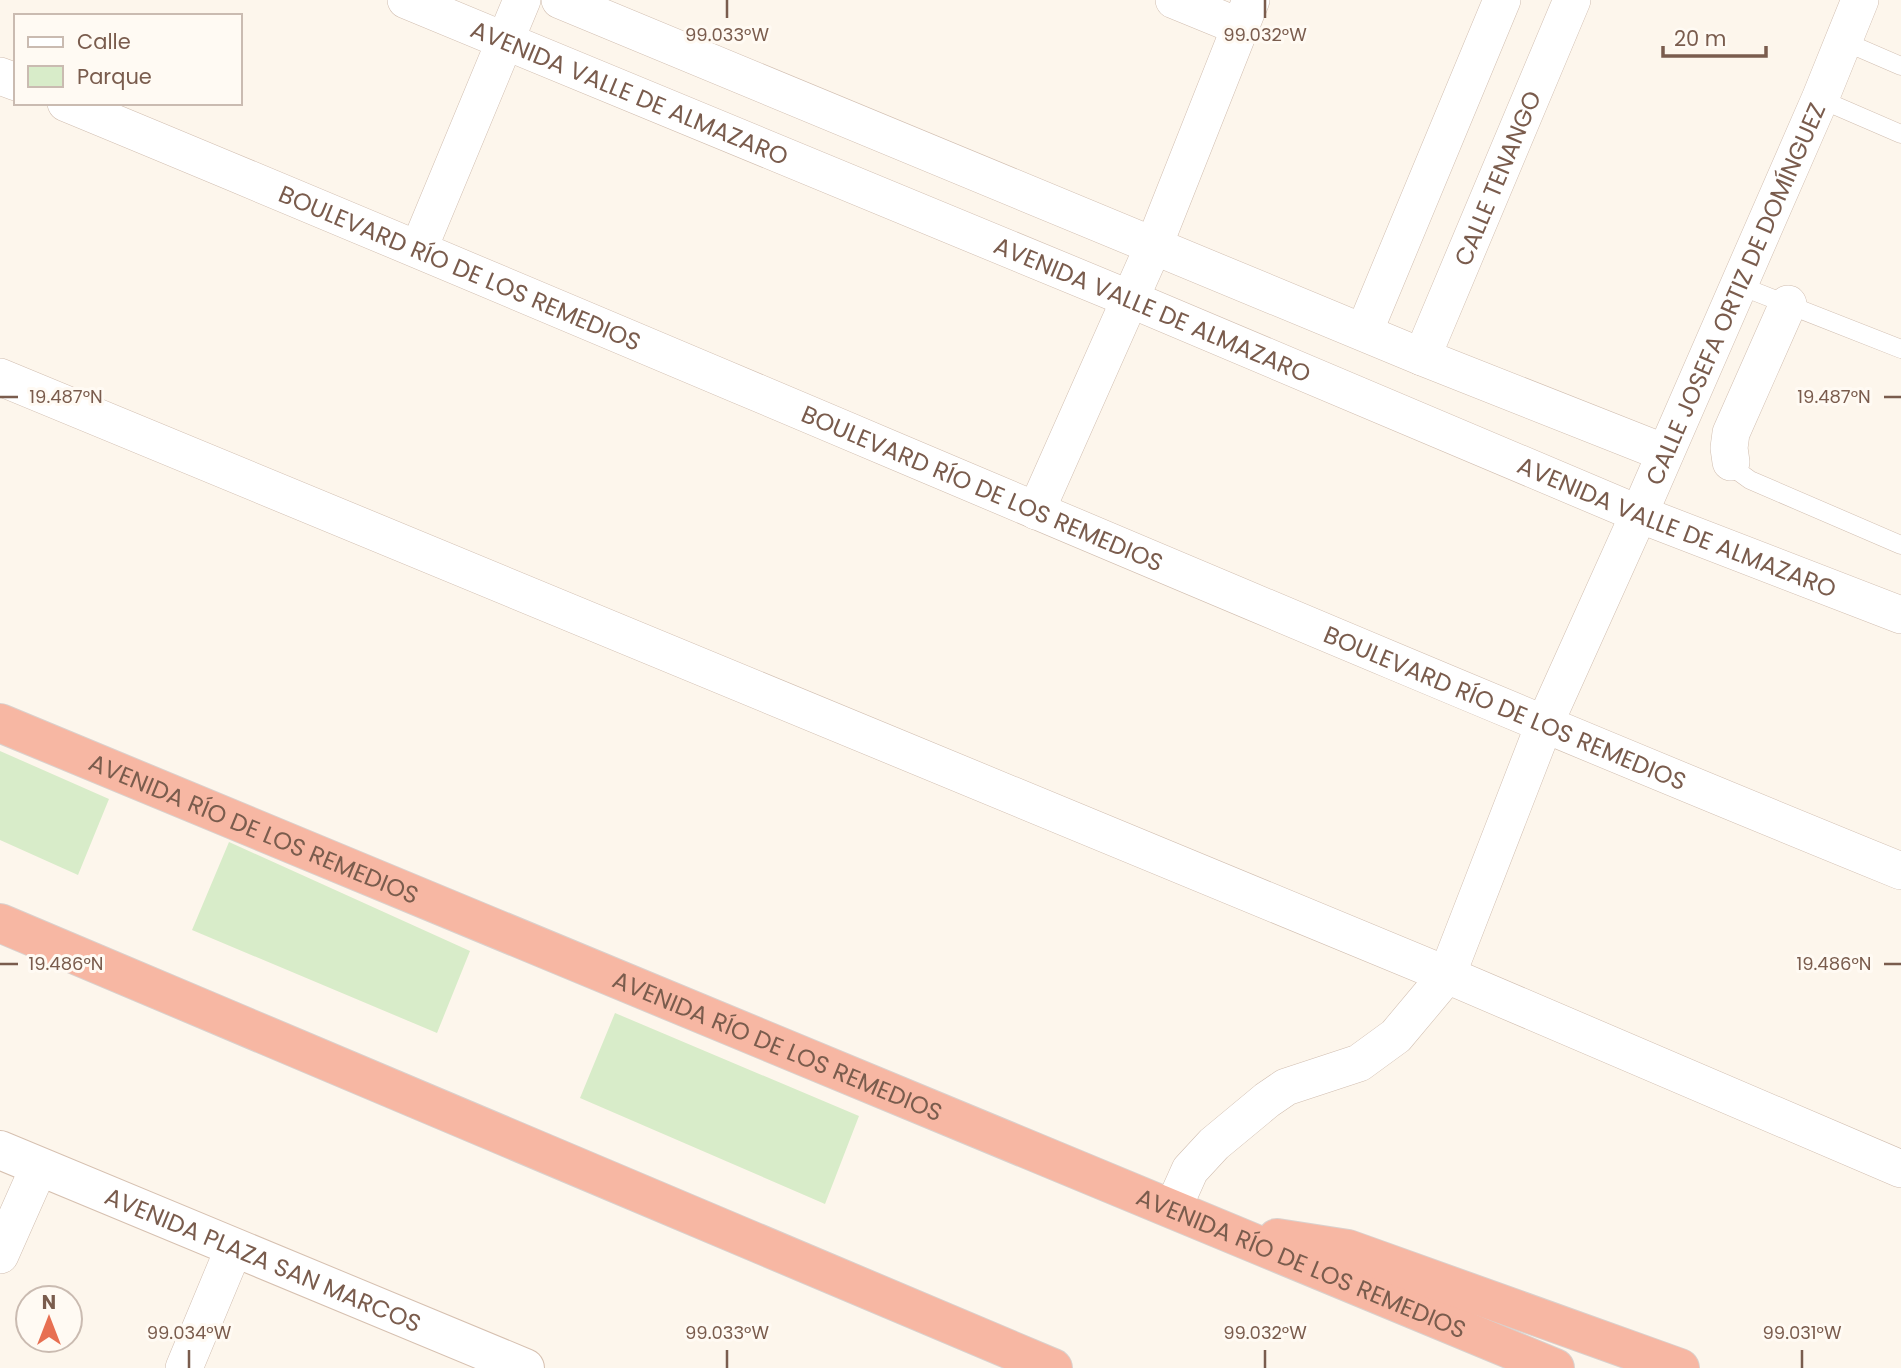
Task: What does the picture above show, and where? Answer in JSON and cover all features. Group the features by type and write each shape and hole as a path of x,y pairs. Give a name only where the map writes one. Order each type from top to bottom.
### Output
{"highway":[{"name":"AVENIDA RÍO DE LOS REMEDIOS","path":"0,723 1555,1368"},
{"path":"0,923 1053,1368"},
{"path":"1215,1228 1348,1249 1680,1368"}],"street":[{"name":"AVENIDA VALLE DE ALMAZARO","path":"406,0 1130,299 1639,514 1901,615"},
{"path":"419,248 522,0"},
{"path":"560,0 1422,357 1665,453"},
{"path":"1035,511 1154,245 1245,13 1174,0"},
{"path":"1364,332 1502,0"},
{"name":"CALLE TENANGO","path":"1422,357 1572,0"},
{"name":"CALLE JOSEFA ORTIZ DE DOMÍNGUEZ","path":"1173,1208 1190,1170 1224,1135 1286,1087 1359,1063 1396,1036 1447,975 1544,725 1820,99 1860,0"},
{"name":"BOULEVARD RÍO DE LOS REMEDIOS","path":"71,105 419,248 1544,725 1901,871"},
{"path":"1731,462 1731,433 1788,304"},
{"path":"0,377 1447,975 1901,1169"},
{"name":"AVENIDA PLAZA SAN MARCOS","path":"0,1150 525,1368"},
{"path":"0,1255 39,1167"},
{"path":"184,1368 234,1248"}],"lane":[{"path":"1843,41 1901,66"},
{"path":"1820,99 1901,134"},
{"path":"1738,285 1901,349"},
{"path":"1731,462 1750,480 1901,545"}],"green space":[{"path":"0,751 109,799 78,875 0,840"},
{"path":"229,842 470,951 437,1033 192,930"},
{"path":"615,1013 859,1116 825,1204 580,1098"}]}
